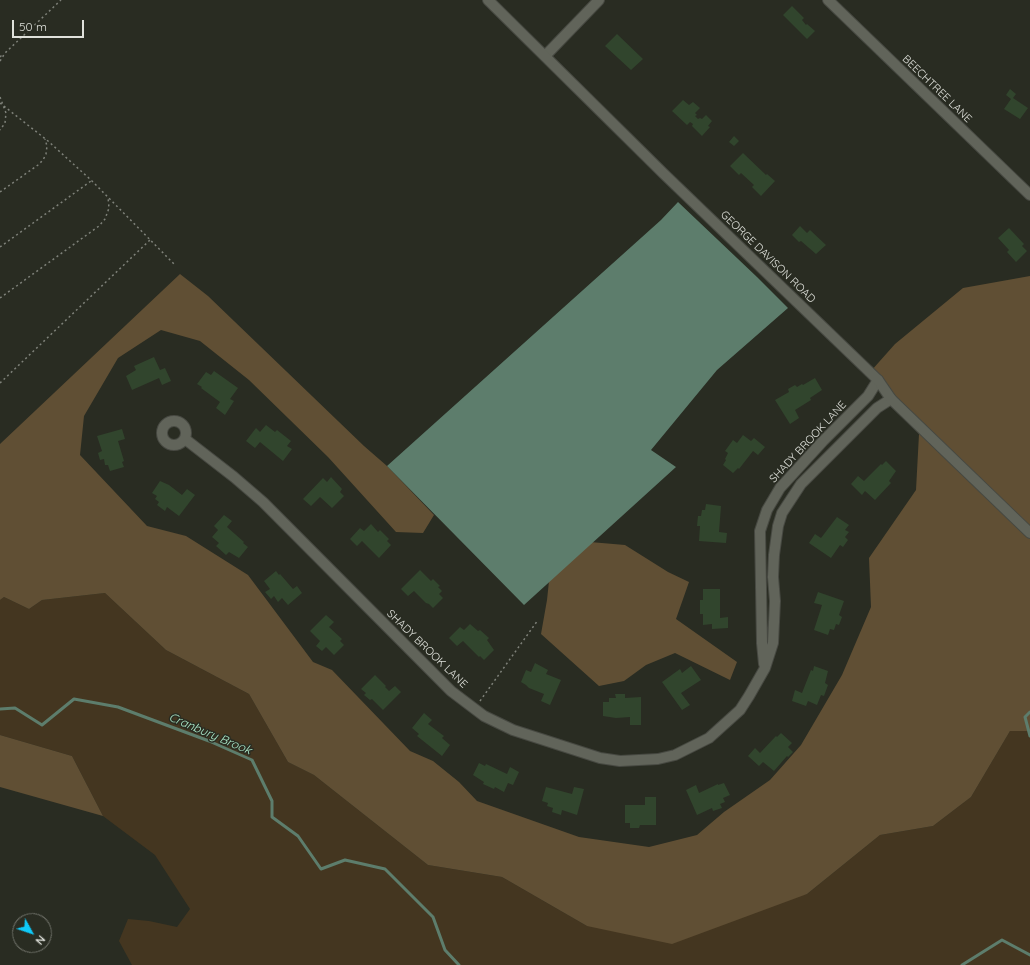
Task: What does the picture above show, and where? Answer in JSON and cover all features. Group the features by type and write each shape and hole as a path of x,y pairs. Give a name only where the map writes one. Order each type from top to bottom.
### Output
{"street":[{"name":"GEORGE DAVISON ROAD","path":"488,0 878,380 891,399 1030,533"},
{"path":"545,56 599,0"},
{"name":"BEECHTREE LANE","path":"828,0 1030,195"},
{"name":"SHADY BROOK LANE","path":"765,668 762,643 760,532 767,510 780,488 868,396 878,380"},
{"name":"SHADY BROOK LANE","path":"185,439 234,477 263,502 451,691 484,716 513,730 600,758 620,761 658,759 675,755 709,738 740,710 765,668 774,643 774,548 782,513 801,484 877,408 891,399"},
{"path":"806,460 816,469"},
{"path":"760,570 773,570"}],"path":[{"path":"0,57 61,0"},
{"path":"0,61 5,53"},
{"path":"0,97 6,113 6,123 0,130"},
{"path":"0,103 45,139 92,181 175,265"},
{"path":"0,192 43,160 46,154 47,146 45,139"},
{"path":"0,247 92,181"},
{"path":"0,298 99,226 105,219 109,208 108,197"},
{"path":"0,383 150,240"},
{"path":"478,702 538,620"}],"shaded area":[{"path":"678,202 788,308 717,370 651,450 676,467 524,605 387,466 661,220"},
{"path":"180,274 208,296 364,446 387,466 434,515 423,533 396,532 328,457 249,380 200,341 161,330 118,358 84,416 80,455 147,526 186,536 248,575 313,662 332,670 410,751 433,761 459,782 477,801 579,837 649,847 697,835 724,812 770,780 801,745 842,675 871,607 869,558 916,490 919,434 871,371 895,344 963,288 1030,276 1030,731 1010,731 971,797 933,826 880,835 807,894 672,944 587,926 502,877 428,865 314,775 288,762 249,694 166,650 105,593 42,600 29,609 4,597 0,600 0,444"},
{"path":"590,542 625,545 668,572 689,582 676,619 737,662 730,680 675,653 646,665 624,681 599,686 541,634 549,581"},
{"path":"105,593 166,650 249,694 288,762 314,775 428,865 502,877 587,926 807,894 880,835 933,826 971,797 1010,731 1030,731 1030,965 132,965 119,941 128,919 149,921 177,927 190,909 155,855 103,816 72,756 0,735 0,600 4,597 29,609 42,600"},
{"path":"0,735 72,756 103,816 0,787"}],"building":[{"path":"792,6 804,18 802,20 806,25 807,24 815,31 807,39 783,15"},
{"path":"617,34 643,59 631,70 605,46"},
{"path":"1010,89 1016,94 1013,98 1028,108 1020,119 1004,109 1011,99 1006,95"},
{"path":"683,100 689,105 693,102 700,108 695,113 697,115 695,116 698,119 702,119 706,115 712,121 708,126 710,127 702,136 692,126 693,124 690,122 687,125 672,111"},
{"path":"734,136 739,141 734,146 729,142"},
{"path":"743,153 766,175 767,174 775,181 761,196 752,187 754,185 741,173 739,175 730,166"},
{"path":"800,226 807,233 810,230 826,245 816,254 792,235"},
{"path":"1009,228 1024,244 1022,246 1027,251 1016,262 1007,252 1009,250 998,238"},
{"path":"154,357 160,370 165,368 171,381 162,385 159,378 132,390 126,376 136,370 134,366"},
{"path":"214,371 238,388 230,399 234,401 225,415 216,408 220,402 197,384 206,372 211,375"},
{"path":"815,378 822,390 810,398 811,400 795,410 799,418 790,424 775,400 789,392 788,389 795,385 797,387 802,384 803,385"},
{"path":"266,425 275,432 277,430 291,441 287,446 292,449 283,461 260,442 255,448 246,441 256,428 260,432"},
{"path":"122,429 125,439 118,441 124,461 122,462 124,467 110,471 108,465 105,465 104,459 100,460 98,453 102,451 97,436"},
{"path":"743,435 751,441 754,438 765,447 758,455 753,451 739,469 738,468 733,473 723,465 728,453 725,451 733,440 737,443"},
{"path":"886,461 896,471 889,481 891,483 875,500 865,491 862,495 851,484 858,476 864,481"},
{"path":"331,477 342,489 340,492 344,496 332,508 320,497 311,506 303,499 323,478 327,482"},
{"path":"160,481 169,485 182,495 187,489 195,495 179,516 167,507 165,511 157,505 159,502 155,499 157,496 152,493"},
{"path":"706,504 721,506 719,532 727,533 726,543 699,541 700,526 697,526 698,516 701,516 702,510 705,510"},
{"path":"224,515 232,521 227,527 248,547 239,558 229,552 226,555 216,546 219,543 212,537 218,530 214,526"},
{"path":"837,517 849,525 845,530 849,532 845,537 848,540 843,547 840,545 831,558 809,543 815,534 821,538"},
{"path":"371,524 378,532 380,530 389,539 387,541 391,545 379,558 362,541 357,546 350,539 360,528 364,531"},
{"path":"420,570 431,581 433,579 440,586 438,587 442,591 439,594 443,598 433,608 414,591 408,596 401,589"},
{"path":"276,571 293,589 297,586 302,593 288,605 282,598 278,602 274,596 271,599 265,592 270,589 264,581"},
{"path":"703,589 720,589 720,618 728,617 728,628 712,629 712,624 703,625 703,614 700,614 700,600 703,600"},
{"path":"818,592 844,601 839,615 842,617 839,625 836,624 834,630 830,629 828,635 814,630 822,605 814,603"},
{"path":"326,615 334,622 329,627 342,639 340,641 344,645 334,655 326,647 322,651 316,646 320,641 310,631"},
{"path":"470,624 489,638 487,640 494,650 484,660 463,641 457,646 449,638 460,627 464,630"},
{"path":"535,663 548,670 546,674 561,680 550,705 541,701 544,694 529,688 521,682 526,670 531,672"},
{"path":"691,666 701,680 681,693 690,705 682,710 662,682 680,669 682,673"},
{"path":"814,666 828,671 825,683 828,685 824,696 821,695 817,705 808,701 806,706 792,701 795,690 802,693"},
{"path":"375,675 389,691 395,686 401,692 383,710 372,699 370,700 364,695 366,693 361,689"},
{"path":"615,694 625,694 625,698 641,697 641,725 630,725 630,717 616,718 603,716 603,702 609,702 609,698 616,698"},
{"path":"424,713 432,720 428,724 444,736 442,738 450,745 442,756 417,736 419,734 412,728"},
{"path":"781,733 792,743 788,747 793,752 788,757 787,756 774,771 763,762 759,766 748,756 755,748 760,753 776,736 777,737"},
{"path":"479,763 485,766 486,764 507,774 510,767 519,772 513,785 508,783 504,792 495,787 494,789 483,784 484,782 473,775"},
{"path":"724,783 730,795 723,798 725,802 720,804 722,808 713,811 712,808 697,815 686,790 696,785 699,793 718,784"},
{"path":"546,787 572,794 574,787 584,789 577,815 562,810 561,815 552,812 553,808 547,806 548,803 542,801"},
{"path":"645,797 656,797 656,825 640,825 639,828 630,828 630,823 625,823 625,805 645,805"}],"waterway":[{"name":"Cranbury Brook","path":"0,709 15,708 42,725 74,699 118,707 209,741 252,760 272,801 272,817 298,836 321,869 345,860 385,869 433,917 445,950 459,965"},
{"name":"Cranbury Brook","path":"1030,712 1025,717 1030,736"},
{"name":"Cranbury Brook","path":"962,965 1002,940 1030,955"}]}
